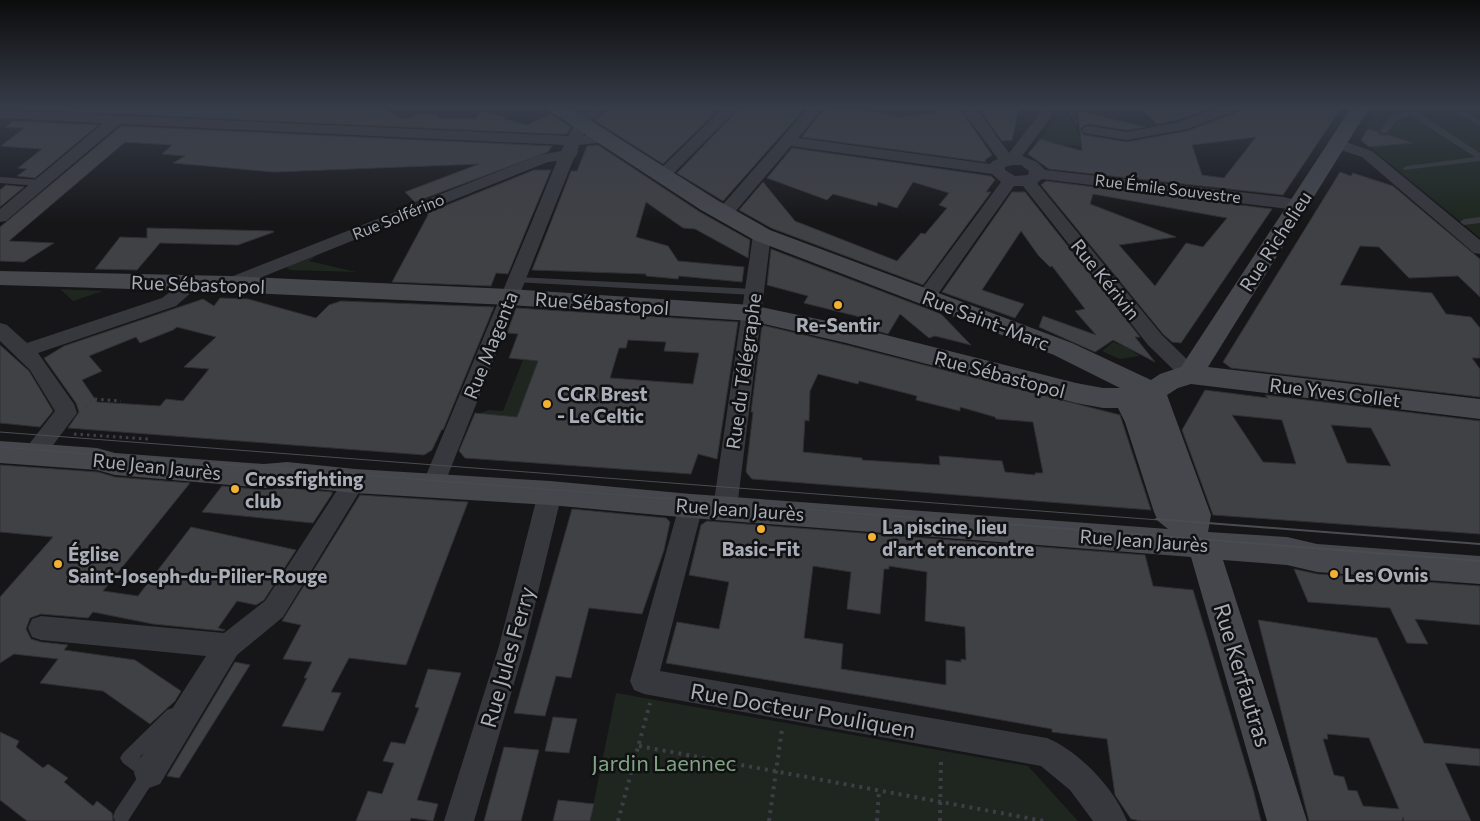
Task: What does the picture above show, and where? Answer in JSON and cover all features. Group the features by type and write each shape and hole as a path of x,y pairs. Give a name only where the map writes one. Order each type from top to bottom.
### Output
{"street":[{"path":"0,217 84,146"},
{"path":"545,146 571,148 575,146"},
{"name":"Rue Saint-Marc","path":"619,146 724,214 762,235 1063,348 1139,395"},
{"path":"663,175 692,146"},
{"path":"724,214 782,146"},
{"name":"Rue Émile Souvestre","path":"833,146 1015,171 1274,200 1297,205"},
{"name":"Rue Kérivin","path":"997,146 1155,340 1190,374"},
{"path":"926,297 1015,171 1028,146"},
{"name":"Rue Richelieu","path":"1190,374 1335,146"},
{"path":"1344,146 1367,154 1480,249"},
{"name":"Rue Solférino","path":"229,284 571,148"},
{"name":"Rue Magenta","path":"433,485 571,148"},
{"name":"Rue du Télégraphe","path":"725,508 762,235"},
{"name":"Rue Sébastopol","path":"2,280 513,288 753,302 846,334 1076,394 1103,398 1139,395"},
{"path":"24,351 169,302 193,283"},
{"path":"0,330 24,351 75,410 43,443"},
{"path":"1190,374 1169,381 1139,395 1139,422 1169,512 1198,538"},
{"name":"Rue Yves Collet","path":"1190,374 1480,409"},
{"name":"Rue Jean Jaurès","path":"0,452 43,443 123,465 264,476 287,474 550,493 691,506 1198,538 1287,551 1316,558 1480,570"},
{"path":"149,773 228,646 274,609 355,480"},
{"name":"Rue Jules Ferry","path":"459,821 512,646 550,493"},
{"path":"655,683 644,681 691,506"},
{"name":"Rue Kerfautras","path":"1198,538 1287,821"},
{"path":"41,628 228,646"},
{"name":"Rue Docteur Pouliquen","path":"655,683 1047,753 1081,779 1112,821"}],"lane":[{"path":"1462,146 1480,158"},
{"path":"1407,168 1480,158"},
{"path":"0,180 40,183"},
{"path":"1464,222 1480,220"},
{"path":"121,817 149,773 128,758 183,704"}],"path":[{"path":"75,410 92,399 121,401 119,403"},
{"path":"43,443 148,439"},
{"path":"618,821 655,683"},
{"path":"769,821 785,706"},
{"path":"940,821 942,800 942,735"},
{"path":"639,746 777,773 942,800 1044,821"},
{"path":"877,821 879,790"}],"green space":[{"path":"1369,146 1480,146 1480,238"},
{"path":"318,254 309,261 356,272 290,270 287,268"},
{"path":"60,289 103,291 73,301"},
{"path":"1113,342 1128,348 1140,356 1120,359 1102,351"},
{"path":"523,360 538,361 517,417 478,414 489,410 503,411"},
{"name":"Jardin Laennec","path":"616,693 1028,766 1078,821 590,821"}],"building":[{"path":"5,146 73,146 35,178 17,176 27,169 18,168 42,149"},
{"path":"97,146 120,146 9,241 54,243 24,262 0,261 0,227"},
{"path":"171,146 552,146 548,152 415,202 405,192 479,164 274,172 173,163 185,156 162,154"},
{"path":"587,146 600,146 700,212 750,240 748,258 695,229 683,228 646,202 636,237 668,246 678,261 744,267 742,282 679,276 678,279 646,276 646,274 532,270 571,171 577,171"},
{"path":"635,146 681,146 663,164"},
{"path":"703,146 771,146 723,201 677,173"},
{"path":"871,146 986,146 992,155 985,160 986,162"},
{"path":"1034,146 1066,146 1082,151 1082,146 1192,146 1202,175 1224,178 1249,146 1315,146 1283,195 1049,169 1028,154"},
{"path":"792,148 991,176 995,180 986,192 991,192 923,285 771,228 739,210 763,182 795,221 897,261 921,233 925,234 947,208 939,205 949,193 913,182 897,208 878,202 877,206 833,194 827,200 767,178"},
{"path":"534,170 551,170 508,274 496,273 491,286 392,282 428,215 427,213"},
{"path":"1340,172 1351,176 1353,173 1393,186 1480,259 1480,297 1458,276 1409,278 1379,247 1360,246 1340,285 1432,293 1446,314 1471,317 1480,328 1480,358 1472,358 1480,369 1480,397 1231,368 1223,362"},
{"path":"1046,181 1272,209 1181,343 1172,342 1163,334 1041,185","holes":["1093,194 1227,218 1203,247 1186,243 1155,286 1119,245 1176,237 1090,204"]},
{"path":"6,185 24,187 0,207 0,190"},
{"path":"1012,192 1025,192 1140,337 1135,337 1155,362 1113,340 1095,352 1039,327 1043,316 1096,335 1075,311 1085,309 1052,266 1050,267 1038,255 1021,231 982,290 1024,304 1015,318 942,292"},
{"path":"147,228 274,232 238,245 160,243 137,270 95,269 120,237 147,238"},
{"path":"771,249 941,314 971,345 935,336 929,338 900,314 888,334 863,327 868,319 804,303 808,296 767,285"},
{"path":"220,298 248,299 316,318 329,305 341,301 494,307 443,430 432,450 424,455 68,428 79,412 76,403 44,358 64,346 203,299 214,306","holes":["177,327 216,337 184,367 209,369 183,401 166,399 160,406 97,402 82,380 102,371 89,356 136,337 140,343"]},
{"path":"516,308 738,322 717,459 698,454 691,474 465,458 459,451 475,413 517,417 538,361 509,358 518,334 507,333","holes":["628,340 666,342 664,351 699,353 693,384 610,378 619,348 626,348"]},
{"path":"762,325 1120,415 1151,510 752,479 746,472 753,412 751,412","holes":["818,374 858,384 859,381 917,396 916,400 960,411 960,407 995,417 996,419 1033,422 1043,473 1035,473 1035,475 1005,472 1002,461 939,456 940,465 862,460 862,458 803,452 805,420 809,421 810,391"]},
{"path":"0,345 29,371 53,411 40,427 0,423"},
{"path":"1205,390 1268,398 1265,395 1480,421 1480,534 1213,515 1182,430","holes":["1232,415 1282,420 1296,464 1263,462","1331,425 1371,428 1391,466 1347,463"]},
{"path":"0,465 98,472 115,477 190,483 103,591 138,596 191,527 296,550 264,600 256,605 237,601 218,628 225,630 223,631 153,624 93,612 88,618 41,614 30,618 26,629 31,639 68,645 64,650 135,660 181,691 175,701 150,724 103,691 40,683 58,659 14,654 0,663 0,597 53,537 0,532"},
{"path":"222,486 264,490 287,488 332,492 332,494 313,523 202,512"},
{"path":"360,495 468,502 406,665 349,658 331,692 341,693 323,731 282,726 307,678 304,678 312,662 283,659 301,625 282,621"},
{"path":"572,509 666,518 670,522 664,550 642,614 589,608 571,678 556,676 545,716 514,713"},
{"path":"707,521 1145,555 1153,586 1193,590 1261,821 1141,821 1131,819 1115,795 1107,739 1052,732 1052,729 901,702 666,663 677,622 719,629 729,582 689,575 701,525","holes":["813,566 851,572 847,609 880,614 884,569 889,569 889,566 927,572 925,621 965,627 966,660 961,659 961,662 946,660 946,685 841,669 843,644 804,638"]},
{"path":"1294,569 1317,574 1480,586 1480,625 1415,619 1428,644 1407,643 1390,608 1308,602"},
{"path":"1258,620 1377,638 1424,743 1480,749 1480,766 1445,763 1471,821 1404,821 1403,817 1402,821 1309,821","holes":["1327,734 1369,738 1399,809 1363,806 1357,791 1348,790 1344,777 1334,775 1323,739 1328,739"]},
{"path":"235,662 250,665 179,778 167,776"},
{"path":"428,669 461,673 417,800 438,804 433,821 411,818 410,821 356,821 368,791 382,794 394,763 383,761 391,742 405,744 419,708 415,707"},
{"path":"553,717 577,719 569,753 545,751"},
{"path":"0,732 19,741 16,747 43,768 48,764 68,778 64,782 93,806 97,801 112,813 113,821 27,821 0,800"},
{"path":"504,747 539,750 521,821 484,821"},
{"path":"558,800 594,804 590,821 553,821"}],"tram line":[{"path":"0,432 1172,521"},
{"path":"0,447 957,521"},
{"path":"941,519 1480,561"},
{"path":"1156,519 1480,544"}],"place":[{"name":"Re-Sentir","path":"838,305"},
{"name":"CGR Brest - Le Celtic","path":"547,404"},
{"name":"Crossfighting club","path":"235,489"},
{"name":"Basic-Fit","path":"761,529"},
{"name":"La piscine, lieu d'art et rencontre","path":"872,537"},
{"name":"Église Saint-Joseph-du-Pilier-Rouge","path":"58,564"},
{"name":"Les Ovnis","path":"1334,574"}]}
